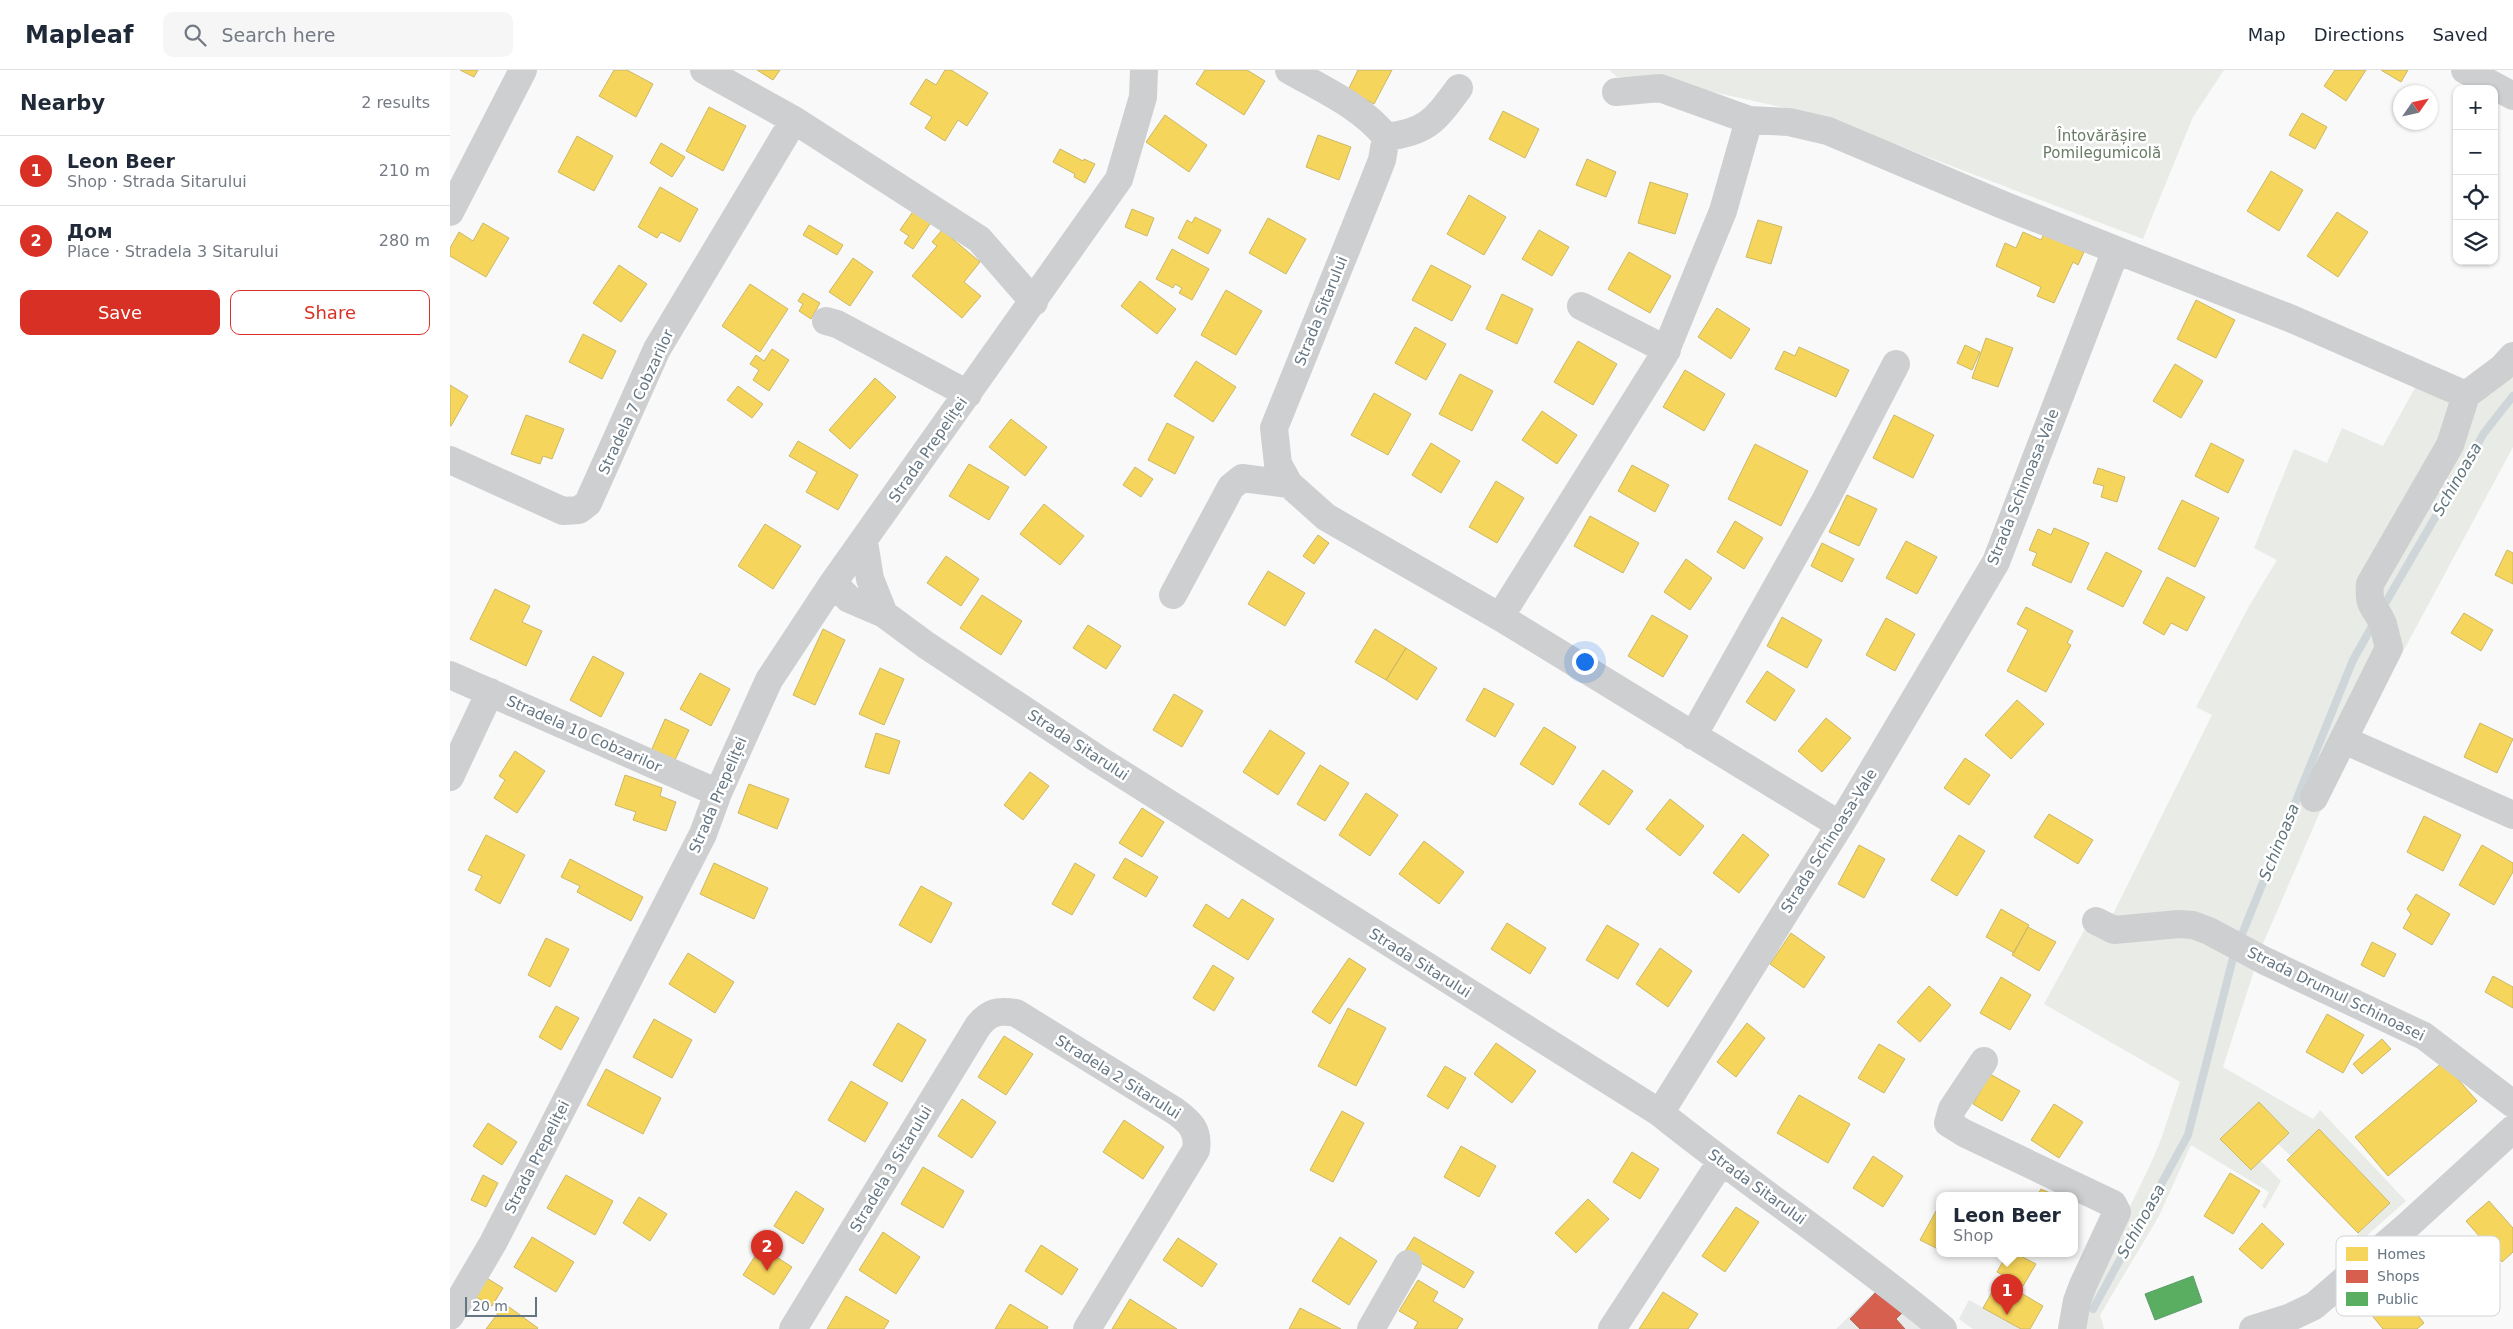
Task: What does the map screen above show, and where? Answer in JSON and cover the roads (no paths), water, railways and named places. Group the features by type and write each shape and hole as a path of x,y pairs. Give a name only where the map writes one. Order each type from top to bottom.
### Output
{"street":[{"path":"450,212 523,70"},
{"path":"704,70 794,120 979,239 1034,302"},
{"name":"Strada Prepeliței","path":"450,1316 493,1243 703,834 718,793 769,680 833,583 864,542 1119,180 1143,97 1144,70"},
{"path":"1289,70 1364,115 1376,124 1386,137 1407,134 1432,122 1459,88"},
{"path":"2465,70 2513,96"},
{"path":"1616,92 1660,88 1749,120 1789,122 1828,131 2003,205 2292,320 2466,395"},
{"name":"Stradela 7 Cobzarilor","path":"450,460 563,511 579,510 588,503 657,349 794,120"},
{"path":"1500,617 1667,350 1723,211 1749,120"},
{"name":"Strada Sitarului","path":"1386,137 1382,160 1274,428 1278,464 1290,484 1326,517 1500,617 1840,825"},
{"name":"Strada Schinoasa-Vale","path":"1660,1113 1840,825 1996,562 2116,250"},
{"path":"1581,306 1667,350"},
{"path":"826,321 837,324 968,394"},
{"path":"2314,798 2389,648 2378,617 2369,599 2370,584 2450,445 2466,395 2502,368 2513,356"},
{"path":"1694,736 1822,507 1896,364"},
{"path":"1173,596 1231,487 1242,478 1290,484"},
{"path":"864,542 870,579 884,614"},
{"name":"Strada Sitarului","path":"833,583 849,599 884,614 926,645 1098,759 1660,1113 1721,1162 1821,1232 1943,1329"},
{"name":"Stradela 10 Cobzarilor","path":"450,675 718,793"},
{"path":"450,777 490,692"},
{"path":"2344,740 2513,815"},
{"name":"Strada Drumul Schinoasei","path":"2096,921 2114,930 2130,930 2164,924 2193,925 2424,1036 2513,1104"},
{"name":"Stradela 2 Sitarului","path":"993,1012 1002,1010 1016,1013 1150,1095 1186,1120 1195,1129 1198,1138 1196,1150 1087,1329"},
{"name":"Stradela 3 Sitarului","path":"793,1329 978,1026 985,1017 993,1012"},
{"path":"1984,1060 1952,1109 1948,1123 1964,1133 2113,1204 2117,1212 2077,1301 2072,1329"},
{"path":"2395,1236 2513,1129"},
{"path":"1612,1329 1721,1162"},
{"path":"1371,1329 1408,1264"},
{"path":"2253,1329 2292,1317 2314,1306 2336,1287"},
{"path":"2301,1329 2314,1306"}],"waterway":[{"name":"Schinoasa","path":"2382,609 2484,433 2513,396"},
{"name":"Schinoasa","path":"2093,1309 2188,1135 2234,954 2353,660 2375,621"}],"place":[{"name":"Дом","path":"767,1271"},
{"name":"Leon Beer","path":"2007,1315"}],"park label":[{"name":"Întovărășire Pomilegumicolă","path":"2102,144"}]}
